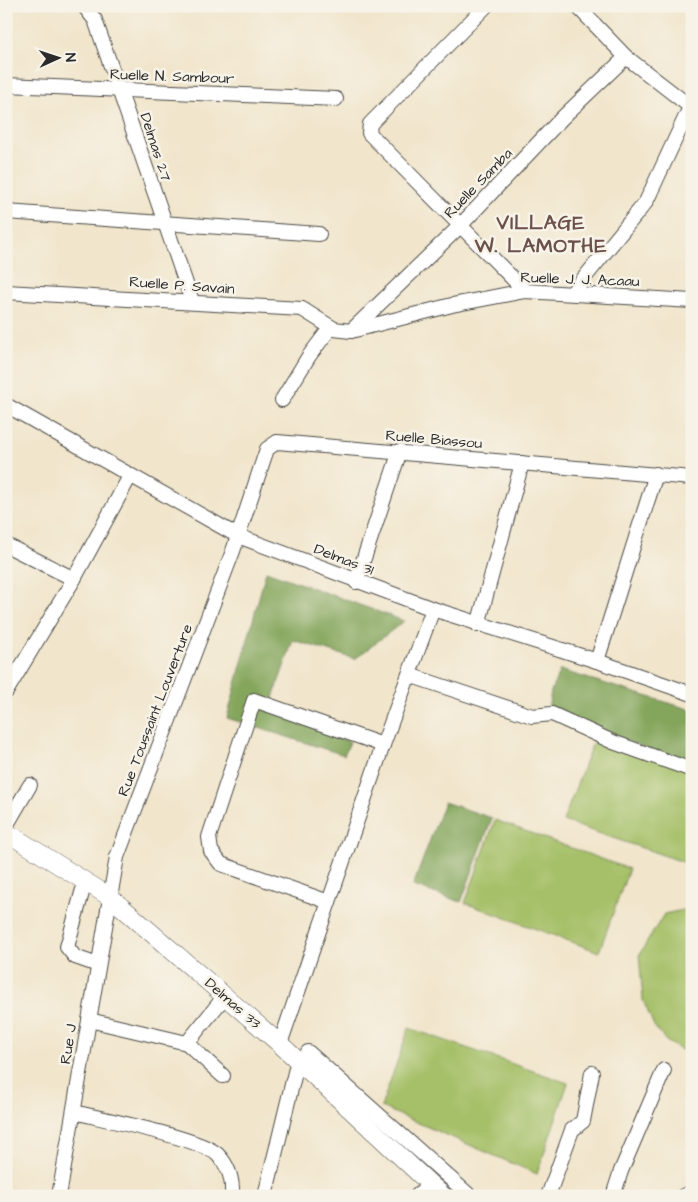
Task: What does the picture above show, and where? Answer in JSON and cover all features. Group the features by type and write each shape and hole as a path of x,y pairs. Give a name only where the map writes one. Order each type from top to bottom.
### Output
{"main road":[{"name":"Delmas 33","path":"6,832 110,897 280,1044 303,1056 443,1196"}],"street":[{"name":"Delmas 27","path":"84,6 95,20 192,301"},
{"path":"486,6 370,124 369,129 370,133 459,227 525,291"},
{"path":"572,293 646,202 691,106 626,57 577,6"},
{"name":"Ruelle Samba","path":"351,331 459,227 562,118 626,57"},
{"name":"Ruelle N. Sambour","path":"6,85 336,99"},
{"path":"6,212 319,234"},
{"name":"Ruelle J. J. Acaau","path":"351,331 452,305 525,291 692,301"},
{"name":"Ruelle P. Savain","path":"6,292 192,301 302,309 331,327 351,331"},
{"path":"282,400 309,356 331,327"},
{"name":"Delmas 31","path":"6,406 238,536 356,582 431,614 478,625 597,661 692,694"},
{"name":"Ruelle Biassou","path":"238,536 267,449 277,442 400,451 692,478"},
{"path":"356,582 400,451"},
{"path":"478,625 522,463"},
{"path":"597,661 656,474"},
{"path":"6,692 74,578 130,476"},
{"name":"Rue Toussaint Louverture","path":"110,897 117,857 238,536"},
{"path":"6,544 74,578"},
{"path":"280,1044 383,745 431,614"},
{"path":"409,674 532,716 552,714 613,742 692,770"},
{"path":"329,902 221,864 211,851 209,837 254,700 383,745"},
{"path":"6,826 30,785"},
{"path":"86,882 67,947 74,958 98,965"},
{"name":"Rue J","path":"59,1196 110,897"},
{"path":"188,1043 226,996"},
{"path":"89,1020 188,1043 223,1076"},
{"path":"265,1196 303,1056 470,1196"},
{"path":"613,1196 620,1170 664,1070"},
{"path":"548,1196 572,1130 583,1121 592,1073"},
{"path":"74,1112 195,1143 216,1153 228,1168 232,1196"},
{"path":"417,1196 430,1183"},
{"path":"683,1196 692,1192"}],"green space":[{"path":"266,571 404,621 355,659 293,640 269,710 350,742 344,755 227,718"},
{"path":"560,670 692,710 692,765 613,736 548,709 551,691"},
{"path":"595,737 692,770 692,865 563,821"},
{"path":"444,802 492,818 461,902 413,886"},
{"path":"495,820 629,869 599,952 465,903"},
{"path":"692,908 692,1056 666,1041 654,1026 643,1000 639,955 664,914"},
{"path":"409,1028 568,1083 537,1174 381,1107"}],"district":[{"name":"VILLAGE W. LAMOTHE","path":"541,234"}]}
